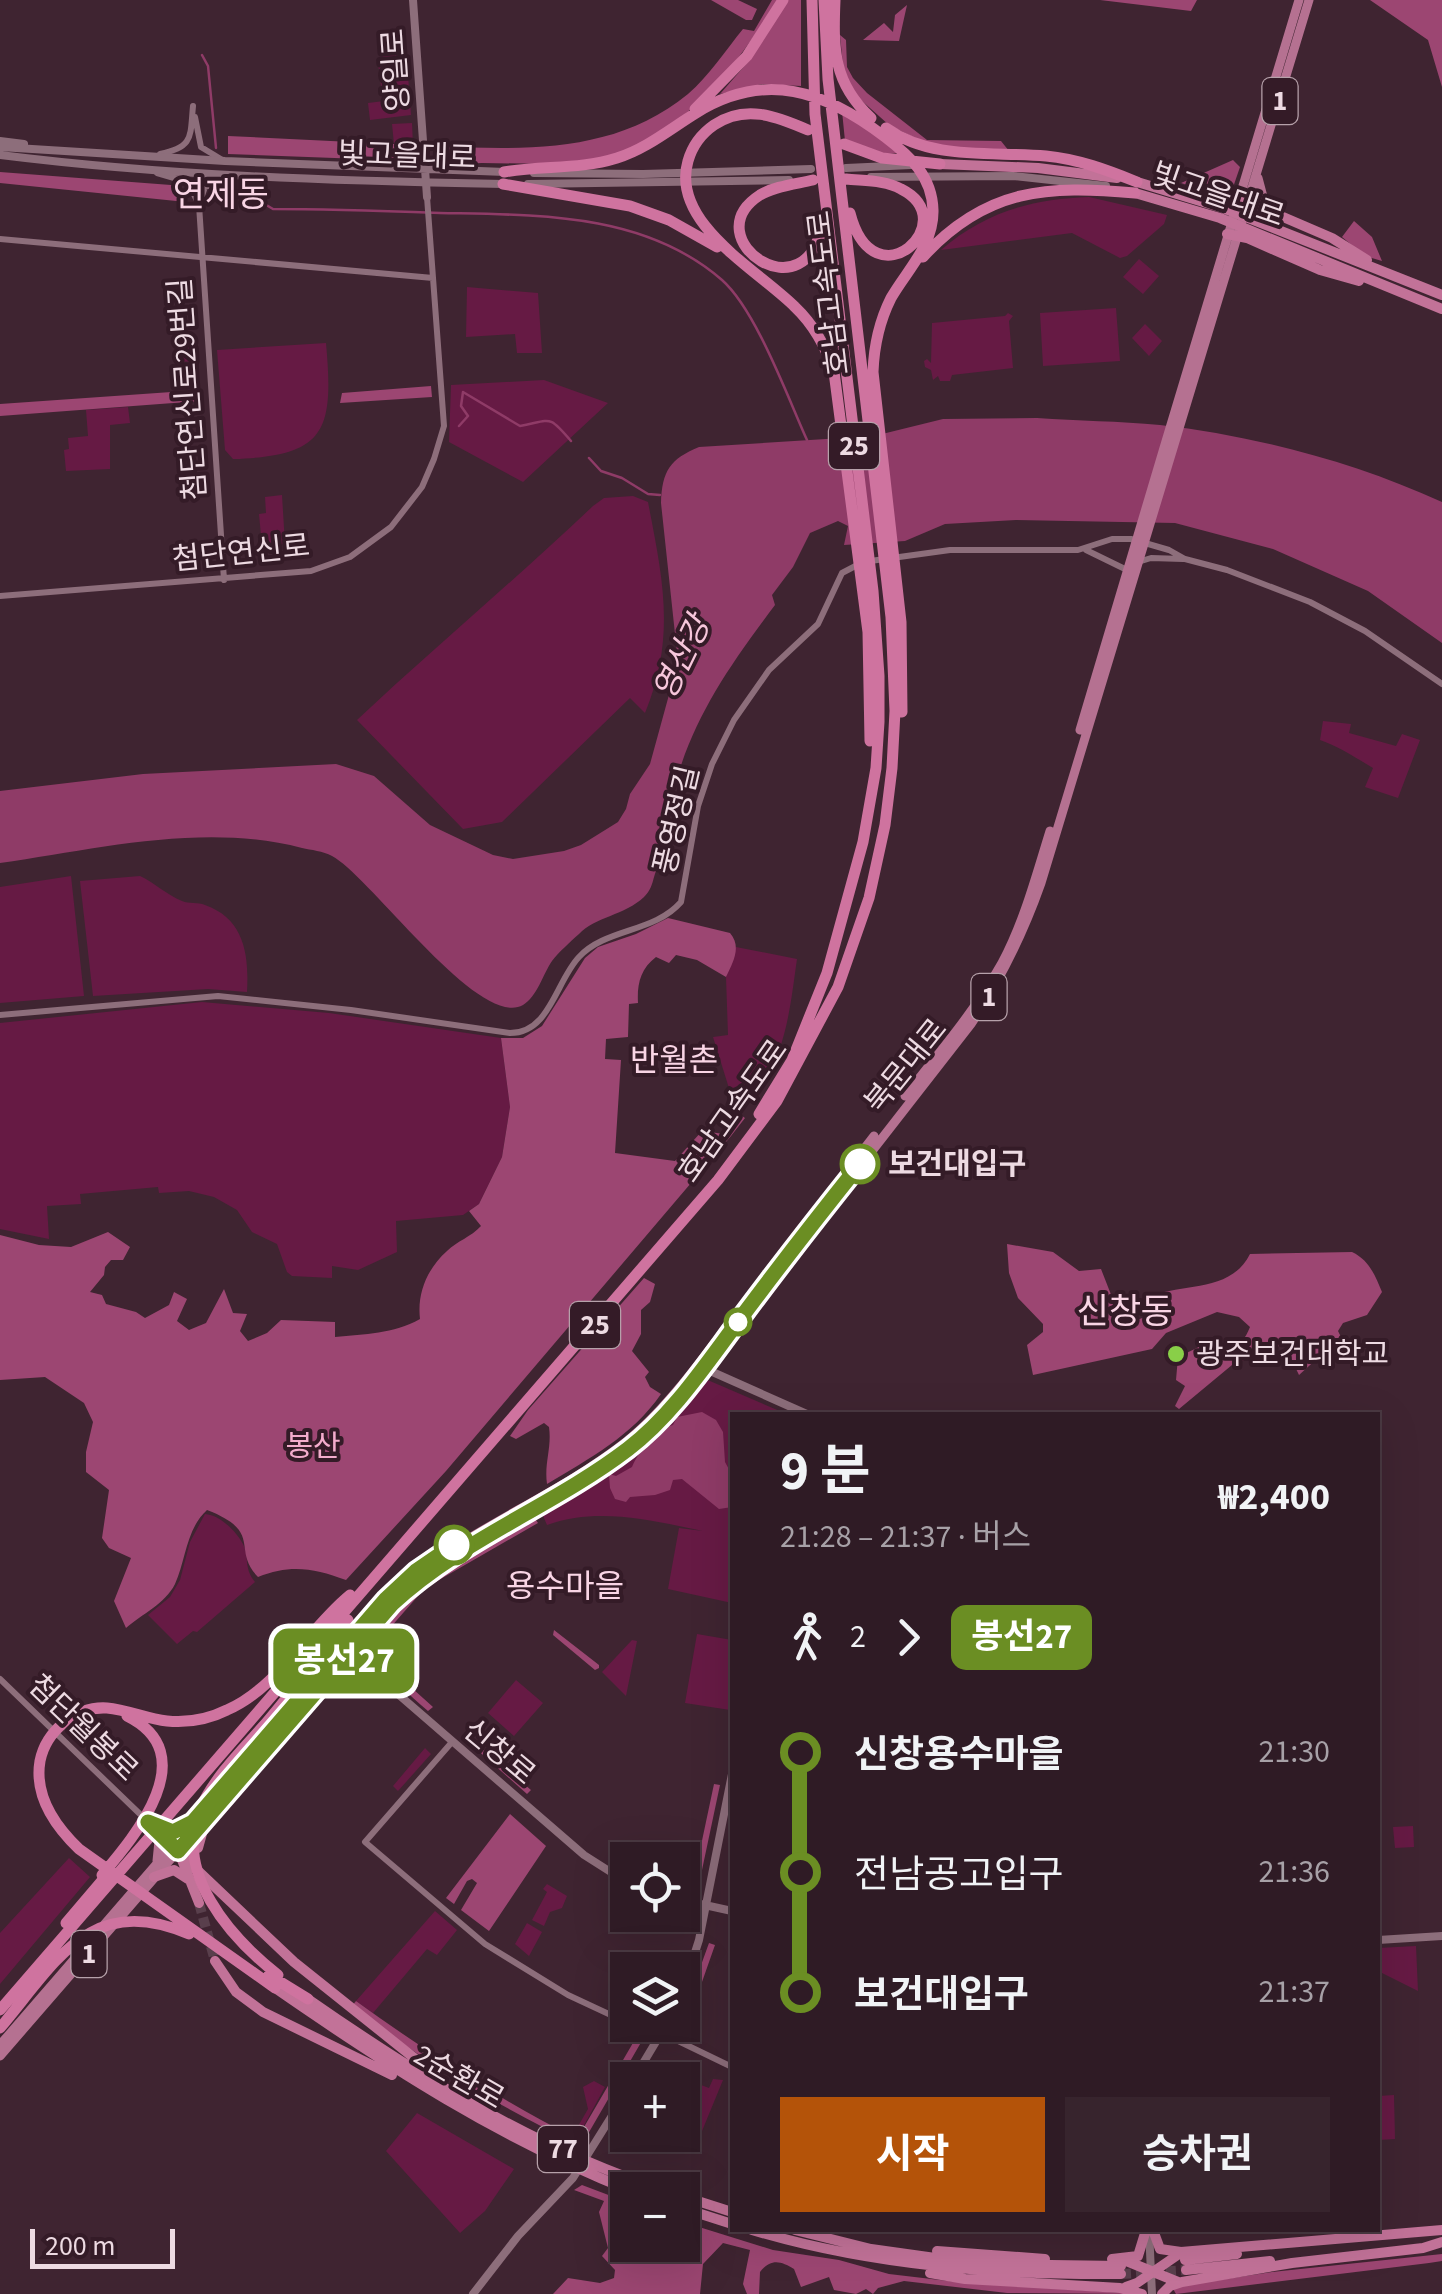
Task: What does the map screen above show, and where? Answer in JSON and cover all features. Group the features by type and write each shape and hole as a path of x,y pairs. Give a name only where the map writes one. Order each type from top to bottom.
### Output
{"highway":[{"path":"671,129 726,81 783,0"},
{"name":"호남고속도로","path":"774,1099 827,973 869,812 879,707 812,88 812,0"},
{"path":"829,0 837,67 846,92 896,136 926,148 1076,161 1136,187"},
{"name":"호남고속도로","path":"156,1815 393,1557 601,1319 755,1127 802,1060 838,987 870,898 885,825 894,743 894,666 893,589 830,78 829,0"},
{"path":"504,178 597,164 634,152 730,96 761,90 786,90 846,108 920,168 929,186 933,218 919,255 884,314 874,355 893,589"},
{"path":"808,130 768,114 736,114 708,129 688,160 685,175 689,203 701,224 787,300 822,342 834,372 868,591"},
{"path":"844,144 882,158 940,164"},
{"name":"빛고을대로","path":"940,164 1038,168 1136,187 1222,213 1329,255 1414,292 1442,310"},
{"path":"812,174 774,189 750,204 741,234 750,256 769,267 780,268 809,254 822,226 823,191"},
{"path":"504,178 630,206 687,229 755,272"},
{"path":"845,182 893,185 914,197 924,217 919,240 899,254 876,253 866,247 853,225 845,182"},
{"path":"910,271 934,245 972,215 1026,193 1136,187"},
{"path":"1243,199 1332,238 1414,292"},
{"path":"1230,240 1320,270 1414,292"},
{"name":"빛고을대로","path":"1414,292 1442,295"},
{"name":"호남고속도로","path":"0,2010 142,1840 156,1815 755,1127"},
{"path":"308,1999 261,1961 208,1897 194,1864 199,1810 219,1778 376,1584 393,1557"},
{"path":"275,1988 80,1842 53,1807 46,1785 46,1765 53,1744 68,1722 97,1708 170,1722 197,1720 228,1710 261,1687 325,1615 350,1595"},
{"path":"68,1722 96,1713 128,1716 144,1727 156,1744 162,1763 156,1815 135,1834 78,1907"},
{"path":"215,1884 203,1868 198,1846 203,1830 225,1797"},
{"name":"호남고속도로","path":"0,2000 78,1907 142,1840"},
{"path":"175,1848 199,1903"},
{"path":"175,1848 294,1962 468,2099"},
{"path":"153,1874 174,1870 193,1884"},
{"path":"158,1904 308,1999"},
{"path":"0,2028 77,1939 98,1927 131,1920 158,1923 188,1934 275,1988"},
{"path":"215,1960 236,1992 263,2012 464,2112"},
{"name":"2순환로","path":"275,1988 464,2112 610,2182"},
{"name":"2순환로","path":"308,1999 423,2076 537,2138 619,2172"},
{"path":"700,2202 730,2211"},
{"path":"700,2214 730,2223"},
{"path":"1182,2282 1172,2277 1171,2263 1442,2231"},
{"path":"762,2232 964,2279 1120,2288 1142,2294"},
{"path":"801,2232 868,2254 1040,2275 1122,2267 1151,2270 1182,2282"},
{"path":"1122,2267 1141,2253 1148,2232"},
{"path":"1150,2232 1160,2249 1184,2261"},
{"path":"1120,2288 1134,2285 1151,2270 1184,2261 1442,2242"},
{"path":"1162,2294 1182,2282 1292,2263 1423,2248 1442,2242"},
{"path":"1120,2288 1131,2281 1134,2270 1122,2267"}],"main road":[{"name":"양일로","path":"413,0 426,197"},
{"name":"1","path":"1136,556 1300,0"},
{"name":"1","path":"1243,199 1258,170 1309,0"},
{"name":"빛고을대로","path":"0,144 148,157 440,170 504,178"},
{"name":"빛고을대로","path":"0,158 242,176 442,183 504,178 812,174"},
{"name":"빛고을대로","path":"845,182 940,164"},
{"path":"1258,170 1263,196 1279,213"},
{"name":"빛고을대로","path":"845,182 909,175 1013,176 1136,187"},
{"name":"북문대로","path":"699,1366 964,1021 1002,962 1035,880 1127,570 1136,556"},
{"name":"북문대로","path":"0,2056 175,1848 225,1797 348,1651 386,1599 416,1571 629,1440 657,1412 699,1366 970,1024 1006,968 1040,882 1136,556"},
{"path":"699,1366 802,1412"},
{"name":"북문대로","path":"175,1848 193,1822 348,1651"},
{"name":"신창로","path":"348,1651 584,1855 610,1872"},
{"path":"693,1952 730,1784"},
{"path":"156,1815 173,1832 193,1822"},
{"path":"153,1874 160,1846 156,1815"},
{"name":"북문대로","path":"0,2045 153,1874"},
{"path":"700,1904 730,1911"},
{"path":"1380,1940 1442,1936"},
{"path":"472,2294 518,2236 573,2178 610,2119"},
{"path":"1149,2232 1152,2294"}],"street":[{"path":"148,157 181,150 188,142 193,106 201,146 225,161"},
{"path":"148,170 188,182 199,205"},
{"path":"199,205 206,186 242,176"},
{"name":"첨단연신로","path":"0,596 311,571 350,557 391,527 422,487 444,426 426,197"},
{"name":"첨단연신로29번길","path":"199,205 224,580"},
{"path":"0,240 433,278"},
{"name":"풍영정길","path":"0,1016 218,996 351,1010 510,1034 531,1029 584,952 602,940 632,932 672,911 680,902 694,821 724,740 769,670 818,624 846,570 863,562 950,550 1085,550 1103,541 1126,538 1310,602 1365,631 1442,684"},
{"path":"1085,550 1127,570"},
{"path":"1136,556 1184,559"},
{"name":"첨단월봉로","path":"0,1679 156,1815 175,1848"},
{"path":"452,1742 365,1842 485,1944 568,1995 610,2015"},
{"path":"680,2042 730,2066"}],"shaded area":[{"path":"398,42 405,50 396,51 397,71 378,68 383,64 382,44"},
{"path":"408,75 411,115 370,120 368,103 384,101 380,80"},
{"path":"412,123 413,145 394,144 392,124"},
{"path":"1089,197 1167,215 1164,224 1120,258 1072,233 941,250 975,226 1010,210"},
{"path":"1139,259 1159,276 1143,294 1123,277"},
{"path":"467,287 538,293 542,353 517,353 515,334 466,337"},
{"path":"1116,308 1120,361 1043,366 1040,313"},
{"path":"1008,313 1013,316 1009,321 1013,368 952,375 950,381 940,381 938,376 933,380 924,361 931,363 932,323"},
{"path":"1145,324 1162,341 1149,356 1132,338"},
{"path":"187,330 196,337 198,361 178,362 177,331"},
{"path":"326,343 328,398 325,418 317,433 288,452 233,459 225,450 217,350"},
{"path":"544,380 608,403 523,482 449,442 451,385"},
{"path":"128,407 130,423 110,425 110,469 66,471 64,450 69,449 68,438 88,436 86,410"},
{"path":"282,495 285,544 262,546 259,514 266,513 265,497"},
{"path":"633,496 648,502 664,608 661,659 645,713 630,698 502,822 463,829 357,720 593,506 604,498"},
{"path":"1323,721 1351,724 1349,733 1396,746 1402,734 1420,740 1398,798 1365,787 1373,768 1320,740"},
{"path":"71,876 84,996 0,1003 0,887"},
{"path":"140,876 185,902 205,905 229,919 245,952 247,992 208,989 93,996 80,881"},
{"path":"736,947 797,959 788,1019 776,1058 755,1092 740,1104 733,1101 713,1037 728,1035 726,977"},
{"path":"202,1002 329,1013 501,1038 510,1107 502,1157 479,1204 463,1215 396,1221 397,1252 358,1270 332,1266 332,1278 292,1276 277,1244 252,1232 237,1210 214,1197 189,1191 159,1193 158,1187 80,1194 81,1204 47,1206 49,1239 0,1229 0,1023"},
{"path":"703,1378 782,1412 730,1412 730,1603 668,1589 679,1528 703,1531 605,1516 547,1525 541,1511 642,1447"},
{"path":"205,1514 222,1521 240,1539 255,1582 197,1632 177,1644 148,1615 170,1597 180,1580 190,1542"},
{"path":"697,1634 730,1640 730,1710 685,1703"},
{"path":"632,1640 637,1641 626,1696 602,1672"},
{"path":"516,1680 543,1703 514,1736 488,1713"},
{"path":"425,1748 431,1754 398,1791 393,1786"},
{"path":"1413,1826 1414,1847 1395,1848 1393,1827"},
{"path":"69,1858 90,1877 0,1984 0,1933"},
{"path":"547,1884 567,1896 562,1908 550,1912 544,1926 532,1920 547,1892 543,1889"},
{"path":"435,1911 457,1930 437,1955 427,1949 373,2013 356,2001"},
{"path":"527,1923 542,1932 529,1956 515,1944"},
{"path":"1416,1946 1418,1991 1380,1972 1380,1948"},
{"path":"713,2079 723,2080 702,2131 700,2087 709,2088"},
{"path":"594,2081 605,2087 577,2138 573,2135 588,2109 583,2087"},
{"path":"1394,2095 1395,2139 1380,2140 1380,2096"},
{"path":"417,2113 514,2169 485,2211 460,2233 386,2151"}],"green space":[{"path":"711,0 738,0 757,9 752,20 746,20"},
{"path":"772,0 778,0 722,77 676,122 650,140 590,161 436,166 435,146 502,148 568,144 630,128 660,114 696,87 743,29 754,31"},
{"path":"787,0 801,0 801,86 762,84 720,94 748,62"},
{"path":"1100,0 1197,0 1191,11"},
{"path":"1370,0 1442,0 1442,87 1428,40"},
{"path":"907,5 899,41 863,40 884,23 893,32 895,15"},
{"path":"840,35 846,40 847,67 853,78 927,140 1001,141 1009,151 931,146 889,125 852,92 843,66"},
{"path":"842,111 900,153 885,154 845,141"},
{"path":"228,136 413,145 415,161 228,154"},
{"path":"1233,160 1240,167 1229,199 1181,183"},
{"path":"0,172 171,185 182,189 186,202 0,183"},
{"path":"1354,221 1372,237 1382,261 1365,256 1342,237"},
{"path":"431,386 432,397 340,403 342,393"},
{"path":"200,390 200,401 0,416 0,404"},
{"name":"봉산","path":"668,918 730,933 735,955 726,977 697,960 676,955 669,963 656,957 643,972 638,1003 629,1004 628,1037 606,1039 605,1059 621,1060 615,1153 675,1161 702,1131 724,1134 737,1120 738,1113 745,1118 446,1471 346,1580 302,1569 258,1577 250,1567 241,1533 207,1510 191,1535 171,1591 126,1628 114,1601 131,1558 109,1548 102,1538 109,1490 86,1472 93,1422 84,1403 45,1377 0,1380 0,1235 39,1245 71,1247 108,1232 130,1247 123,1260 111,1260 90,1292 102,1295 106,1304 145,1318 169,1305 174,1292 187,1299 177,1321 189,1330 206,1323 224,1289 233,1313 247,1314 240,1331 248,1341 267,1333 281,1320 335,1322 335,1337 379,1333 410,1324 420,1319 422,1291 434,1266 481,1226 469,1211 479,1204 502,1157 510,1107 501,1038 523,1038 542,1026 585,958 598,947"},
{"path":"1007,1244 1053,1252 1079,1271 1101,1269 1119,1315 1131,1322 1148,1316 1146,1298 1230,1276 1250,1254 1352,1252 1367,1264 1382,1292 1367,1315 1343,1323 1338,1331 1341,1337 1299,1375 1284,1344 1232,1365 1179,1409 1175,1406 1185,1386 1176,1380 1178,1357 1201,1346 1208,1352 1234,1346 1250,1327 1239,1317 1217,1312 1166,1333 1152,1349 1033,1375 1027,1345 1043,1332 1043,1324 1018,1298 1009,1273"},
{"path":"644,1278 655,1284 650,1302 641,1310 641,1334 632,1351 649,1372 645,1377 650,1387 661,1394 624,1434 547,1484 549,1427 544,1423 516,1439 510,1436 528,1410"},
{"path":"532,1514 538,1523 425,1588 368,1653 368,1645 421,1585"},
{"path":"554,1630 599,1668 595,1670 553,1635"},
{"path":"373,1653 433,1707 428,1711 421,1705 372,1659"},
{"path":"465,1733 531,1790 527,1794 464,1738"},
{"path":"714,1784 720,1785 702,1870 700,1850"},
{"path":"510,1814 546,1846 489,1931 461,1910 477,1883 472,1879 454,1904 446,1898"},
{"path":"709,1943 715,1945 700,1988 700,1968"},
{"path":"356,2001 464,2074 577,2139 610,2082 610,2096 581,2146 434,2065 352,2006"},
{"path":"634,2042 641,2042 630,2062 622,2062"},
{"path":"582,2185 610,2196 610,2262 700,2262 700,2227 773,2250 839,2260 889,2274 1137,2294 1007,2293 904,2281 878,2288 873,2294 866,2289 856,2294 834,2290 829,2277 801,2287 794,2269 776,2262 760,2272 759,2294 747,2294 743,2284 750,2250 723,2243 703,2264 700,2294 553,2294 568,2278 600,2283 614,2278 615,2270 602,2256 608,2248 599,2212 604,2201 574,2190"},
{"path":"1442,2254 1442,2261 1429,2263 1176,2294 1172,2287 1272,2272"}],"water":[{"name":"영산강","path":"1037,418 1160,425 1232,436 1339,463 1442,502 1442,643 1368,591 1273,549 1175,523 1016,520 945,524 905,541 844,545 848,526 838,521 810,533 793,567 772,595 775,605 704,712 680,769 660,864 648,893 628,908 586,928 552,961 536,991 523,1005 504,1007 480,995 453,974 349,869 321,852 228,837 189,838 113,845 0,863 0,791 143,774 336,764 374,776 430,825 493,855 513,859 581,845 618,822 630,794 650,764 678,662 661,503 663,482 674,462 699,447 874,436 943,419"},
{"path":"702,1412 716,1420 723,1432 725,1462 730,1471 730,1507 719,1509 682,1479 673,1480 670,1490 655,1495 630,1497 626,1502 615,1499 609,1474 616,1476 632,1467 648,1442 673,1425 677,1417"}],"waterway":[{"path":"202,55 208,66 216,148"},
{"path":"227,186 231,194 253,197 273,209 551,217 624,229 659,241 691,258 735,294 770,356 807,440"},
{"path":"459,426 468,416 461,406 463,392 520,426 549,421 571,441"},
{"path":"589,458 601,471 648,494 660,495"}],"tunnel":[{"path":"199,1903 215,1961"},
{"path":"1121,2274 1186,2270"}],"bus line":[{"name":"봉선27","path":"454,1545 416,1571 386,1599 193,1822 173,1832 148,1822 178,1851 392,1604 418,1580 434,1566 603,1466 652,1428 860,1164"}],"place":[{"name":"보건대입구","path":"860,1164"},
{"name":"광주보건대학교","path":"1176,1354"}],"district":[{"name":"연제동","path":"221,195"},
{"name":"반월촌","path":"674,1061"},
{"name":"신창동","path":"1125,1312"},
{"name":"용수마을","path":"565,1587"}]}
